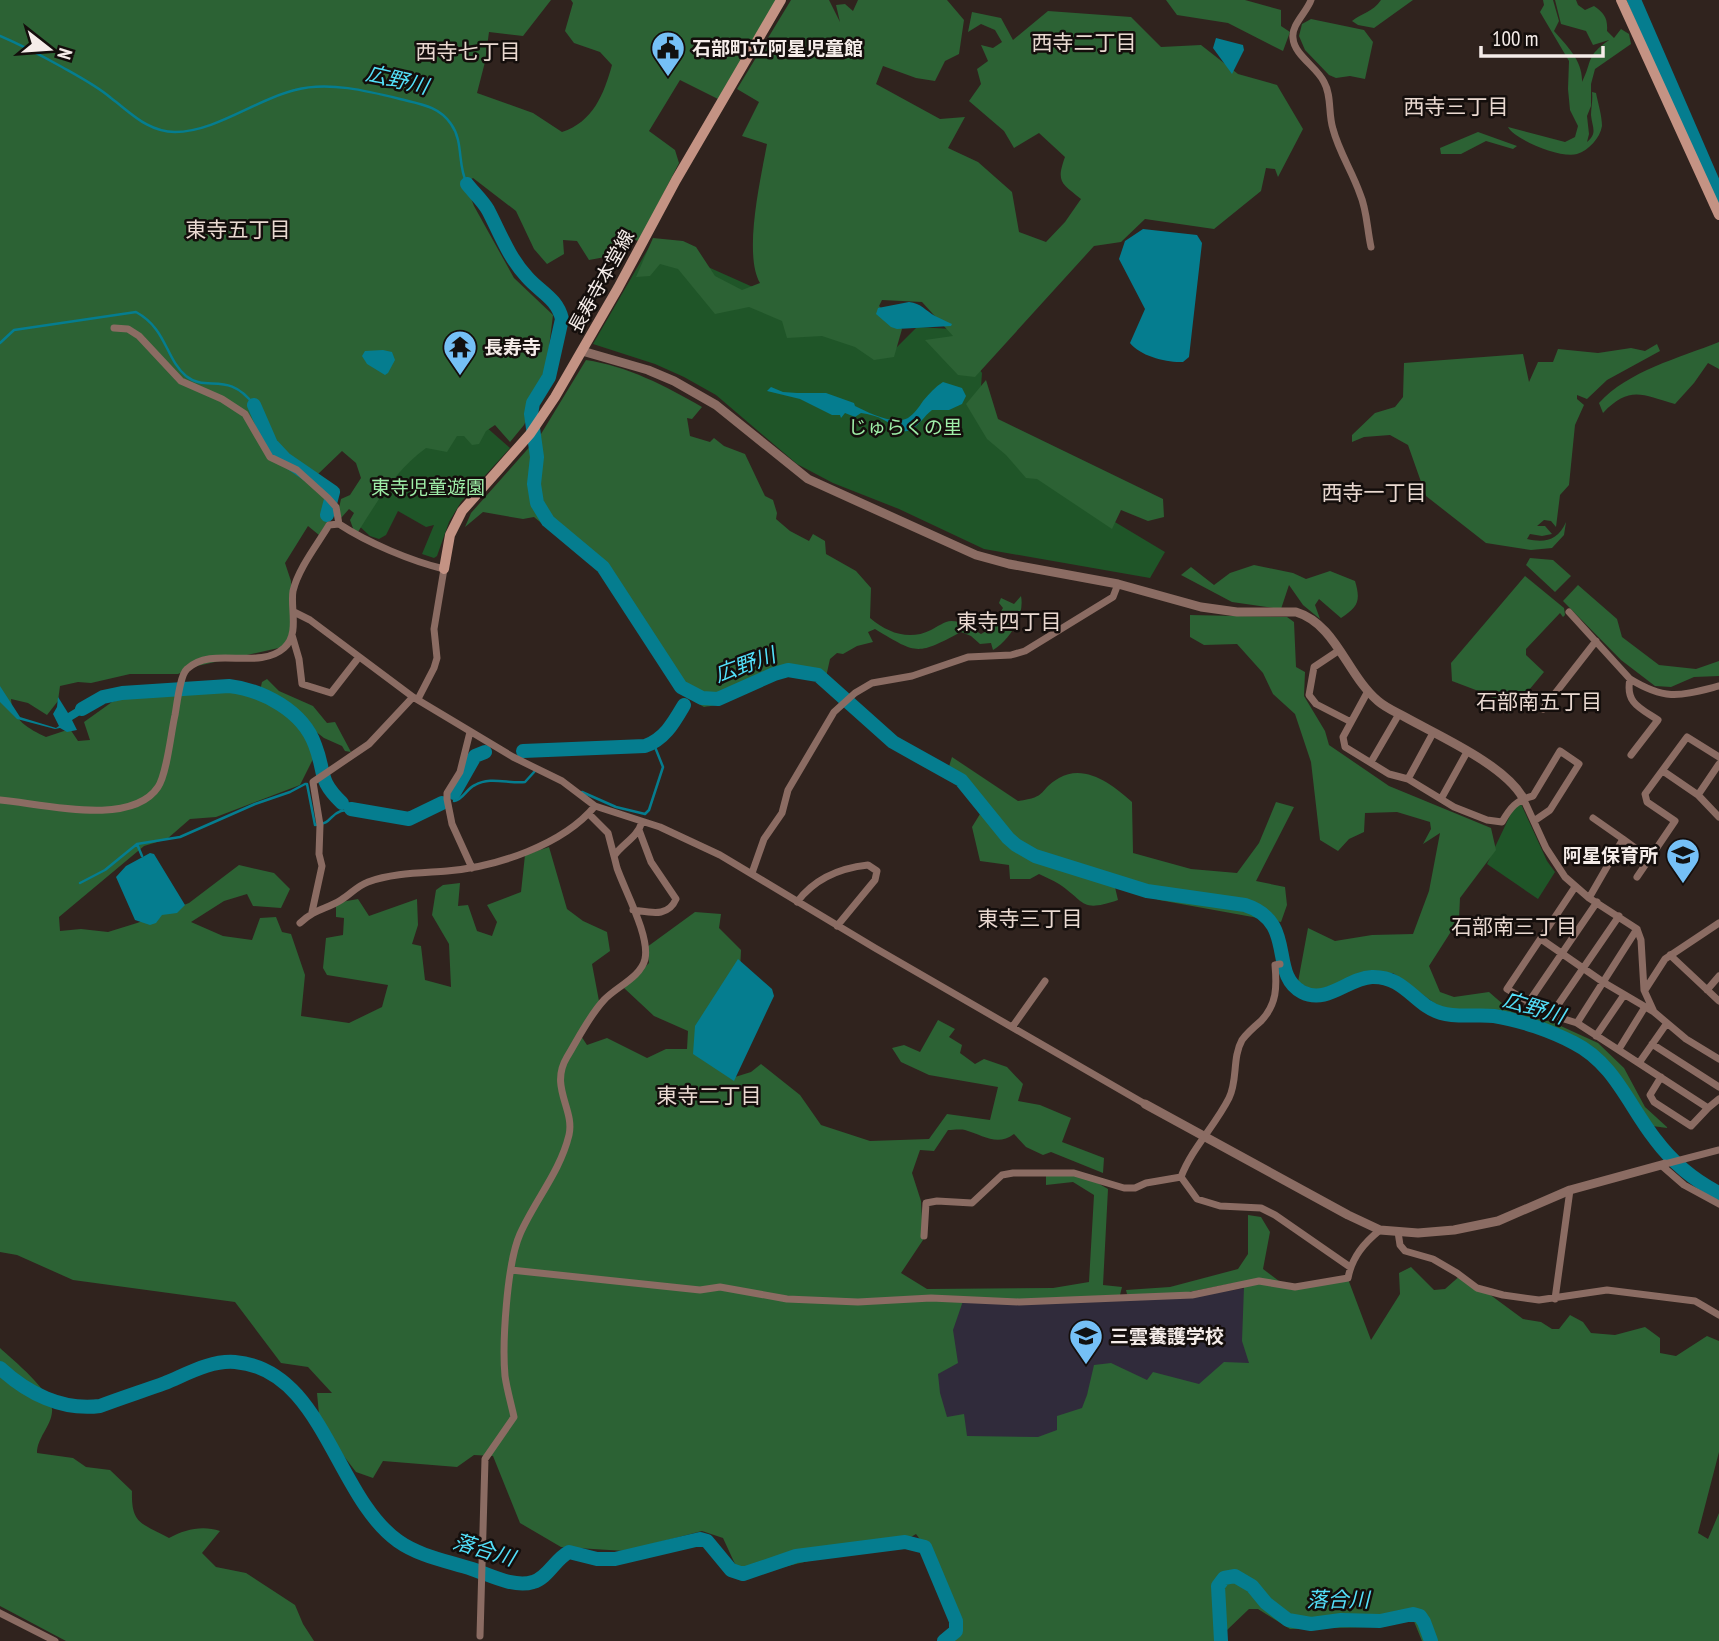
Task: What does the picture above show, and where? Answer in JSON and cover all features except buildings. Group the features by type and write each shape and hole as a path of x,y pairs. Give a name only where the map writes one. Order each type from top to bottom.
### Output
{"main road":[{"name":"長寿寺本堂線","path":"444,569 450,535 462,511 541,419 781,0"},
{"path":"1621,0 1719,215"}],"street":[{"path":"1311,0 1294,28 1293,38 1296,48 1324,80 1328,90 1331,125 1362,196 1371,247"},
{"path":"114,328 128,329 139,336 181,381 222,398 245,414 270,457 297,470 328,498 336,507 340,523 352,532 425,565 444,569 435,628 435,668 416,698 369,744 313,782 320,823 319,854 322,866 312,912"},
{"path":"582,351 648,370 674,381 716,405 808,479 976,555 1009,564 1118,584 1201,607 1237,612 1297,612 1320,624 1378,702 1500,772 1518,789 1546,849 1564,877 1637,929 1641,940 1644,990 1654,1012"},
{"path":"340,523 329,526 300,575 294,590 292,635 302,684 331,693 359,657"},
{"path":"752,873 764,839 782,813 788,790 834,712 855,693 872,682 912,676 968,657 986,654 1001,656 1025,651 1113,597 1118,584"},
{"path":"294,612 310,620 416,698 513,757 562,781 595,806 640,826 683,836 752,873 837,926 1145,1104 1380,1230 1436,1232 1474,1227 1498,1221 1570,1190 1719,1150"},
{"path":"1569,612 1630,679 1658,694 1687,694 1719,686"},
{"path":"0,800 78,811 100,810 141,801 160,786 187,669 197,662 209,659 267,655 285,648 292,635"},
{"path":"1543,709 1596,641"},
{"path":"1338,651 1314,667 1309,695 1317,704 1351,722"},
{"path":"1630,679 1627,691 1634,704 1658,720 1631,755"},
{"path":"1368,691 1343,737 1345,747 1389,774 1408,779 1454,807 1487,820 1502,821 1511,806 1532,796 1560,751 1579,764 1550,810 1534,821"},
{"path":"1371,762 1399,714"},
{"path":"470,732 460,772 447,793 447,799 452,824 471,868"},
{"path":"1408,779 1433,733"},
{"path":"1637,877 1675,821 1647,802 1645,794 1686,737 1719,757"},
{"path":"1441,799 1467,752"},
{"path":"1698,795 1719,764"},
{"path":"1663,771 1698,795 1719,817"},
{"path":"300,923 312,912 343,899 355,888 369,881 421,872 483,866 567,834 595,806"},
{"path":"481,1636 485,1459 514,1417 505,1374 504,1340 511,1270 518,1238 527,1218 554,1176 570,1133 560,1085 565,1060 605,999 641,968 645,959 645,944 617,869 608,833 589,814"},
{"path":"1593,818 1649,858"},
{"path":"614,856 640,826"},
{"path":"633,910 656,914 666,912 676,903 651,862 640,826"},
{"path":"1528,1003 1593,900 1623,839"},
{"path":"797,902 808,889 830,874 868,865 877,871 875,880 837,926"},
{"path":"1575,887 1507,989 1551,1015 1577,1023 1708,1108"},
{"path":"1551,1015 1619,916"},
{"path":"1644,990 1665,959 1719,923"},
{"path":"1577,1023 1637,929"},
{"path":"1541,939 1603,982 1654,1012 1686,1039 1719,1059"},
{"path":"1670,955 1719,1001"},
{"path":"1181,1177 1204,1135 1229,1098 1238,1049 1243,1038 1265,1016 1273,1003 1277,991 1275,965 1280,964"},
{"path":"1707,990 1719,976"},
{"path":"1013,1027 1045,981"},
{"path":"1596,1036 1624,995"},
{"path":"1619,1049 1645,1007"},
{"path":"1639,1063 1667,1023"},
{"path":"1652,1044 1719,1087"},
{"path":"1661,1077 1650,1095 1654,1102 1691,1126 1719,1100"},
{"path":"1663,1164 1684,1185 1719,1204"},
{"path":"925,1236 926,1203 972,1203 1002,1175 1074,1173 1124,1188 1181,1177"},
{"path":"1181,1177 1196,1199 1220,1206 1261,1208 1350,1267"},
{"path":"1555,1299 1570,1190"},
{"path":"511,1270 700,1290 720,1287 787,1299 858,1303 931,1298 1019,1302 1192,1294 1259,1281 1295,1287 1348,1278 1350,1267 1369,1239 1380,1230"},
{"path":"1398,1232 1400,1245 1405,1251 1433,1259 1477,1288 1503,1295 1539,1300 1606,1290 1695,1301 1719,1315"},
{"path":"0,1613 55,1641"}],"shaded area":[{"name":"三雲養護学校","path":"1246,1288 1252,1364 1199,1386 1147,1383 1096,1367 1082,1412 1060,1434 1041,1440 966,1442 944,1421 934,1372 958,1303 1190,1297"}],"green space":[{"path":"0,0 551,0 523,36 489,32 477,93 533,113 562,132 582,121 596,106 612,65 600,52 574,43 565,31 573,3 571,0 776,0 718,99 680,80 649,131 675,150 679,163 639,241 627,238 616,255 589,260 577,241 563,240 564,254 547,264 534,249 516,211 473,178 465,183 474,206 514,278 553,315 545,379 524,425 510,442 495,425 486,431 479,444 472,445 464,436 457,436 447,452 426,448 380,497 358,532 354,531 350,520 354,513 349,509 341,518 339,508 341,499 350,495 361,478 356,463 342,451 317,475 330,488 332,515 319,535 308,526 285,563 291,581 291,631 283,647 197,666 178,674 130,674 91,683 78,682 60,686 58,701 47,715 28,703 11,699 18,718 34,731 46,737 70,729 78,741 90,740 84,722 112,702 144,693 184,695 205,690 238,689 259,695 262,682 267,679 279,691 313,706 327,723 335,722 351,752 324,738 306,724 315,755 300,785 216,817 190,819 167,839 144,846 59,917 60,931 81,929 108,932 137,923 189,903 239,865 274,873 290,889 281,908 253,906 247,894 224,901 191,922 223,936 252,940 260,918 276,917 282,932 291,934 305,975 301,1016 349,1023 382,1007 388,985 327,975 323,968 326,938 343,935 344,918 336,917 336,903 358,899 369,916 417,899 418,925 412,944 421,946 425,980 451,987 449,944 432,915 436,890 443,885 460,883 458,906 468,905 477,931 492,936 497,922 487,905 521,892 525,855 549,847 567,909 583,921 607,932 610,951 592,964 599,1001 581,1036 587,1045 607,1038 647,1058 666,1049 687,1049 688,1031 654,1016 624,988 649,963 647,947 695,912 721,914 719,928 741,950 735,1077 751,1072 761,1064 800,1095 821,1125 870,1141 929,1139 947,1114 990,1120 998,1087 929,1075 901,1062 892,1048 904,1045 920,1052 938,1020 955,1029 949,1037 962,1045 960,1053 975,1064 984,1059 1007,1067 1023,1084 1018,1101 1040,1105 1071,1118 1062,1142 1104,1158 1103,1173 1051,1152 1043,1155 1026,1147 1014,1134 996,1140 965,1130 948,1130 934,1151 920,1150 912,1173 921,1201 923,1240 901,1273 927,1289 1053,1288 1089,1282 1094,1195 1073,1182 1046,1185 1046,1175 1075,1170 1108,1189 1103,1285 1122,1287 1120,1295 963,1301 953,1330 958,1363 938,1374 947,1417 964,1414 967,1436 1038,1437 1057,1430 1057,1416 1082,1408 1094,1365 1111,1363 1147,1380 1153,1372 1199,1384 1224,1362 1249,1363 1242,1341 1244,1287 1234,1283 1179,1294 1127,1294 1126,1290 1170,1287 1238,1269 1248,1254 1248,1215 1261,1217 1270,1232 1263,1269 1291,1290 1348,1279 1371,1340 1400,1294 1399,1273 1411,1267 1434,1290 1445,1289 1462,1274 1523,1319 1541,1322 1552,1329 1559,1329 1570,1315 1583,1322 1591,1333 1615,1335 1645,1327 1660,1338 1660,1353 1676,1356 1707,1336 1719,1341 1719,1452 1698,1533 1708,1539 1719,1513 1719,1641 1422,1641 1413,1619 1372,1627 1290,1629 1258,1609 1249,1609 1226,1631 1224,1641 944,1641 960,1630 936,1561 916,1534 889,1550 829,1556 747,1576 735,1564 723,1538 702,1531 625,1551 561,1547 520,1523 493,1456 474,1455 457,1467 383,1461 373,1478 356,1472 320,1425 317,1393 332,1393 308,1367 281,1363 235,1302 73,1280 17,1255 0,1252"},
{"path":"791,0 829,0 840,22 836,5 845,4 853,11 858,0 947,0 964,20 959,54 945,61 935,81 916,78 883,66 876,84 940,119 965,117 948,148 978,162 1012,192 1019,232 1046,242 1065,222 1081,199 1062,181 1061,172 1065,157 1039,133 1014,148 1004,131 969,101 981,84 977,69 988,61 981,45 993,48 1002,42 995,30 981,24 968,32 972,12 1001,18 1013,40 1048,11 1131,17 1161,47 1201,45 1238,74 1277,85 1303,129 1278,177 1275,169 1266,168 1261,191 1214,229 1145,219 1121,242 1094,246 975,377 958,375 925,340 953,336 922,302 882,300 879,306 902,329 894,357 874,360 855,347 822,336 787,338 782,321 749,307 715,314 678,269 660,264 650,276 636,277 653,238 683,241 696,247 715,276 742,290 760,283 755,270 753,235 767,144 742,136 759,102 737,89"},
{"path":"1166,0 1245,0 1281,10 1281,26 1290,32 1283,51 1228,23 1177,15"},
{"path":"1381,0 1413,0 1374,28 1352,21 1371,10"},
{"path":"1543,0 1553,0 1559,21 1554,31 1577,61 1582,82 1593,55 1609,40 1593,45 1586,31 1561,24 1555,0 1576,0 1585,10 1594,6 1605,16 1607,31 1614,38 1621,29 1629,34 1631,44 1595,69 1591,84 1591,106 1587,116 1587,142 1594,130 1591,115 1592,92 1596,93 1602,126 1593,143 1577,154 1561,154 1540,147 1512,132 1508,127 1565,142 1575,137 1578,126 1570,110 1569,61 1540,12 1544,5"},
{"path":"1311,19 1364,30 1373,42 1365,79 1350,76 1336,78 1329,75 1305,50 1299,36 1302,24"},
{"path":"1478,132 1517,146 1513,149 1486,141 1461,154 1441,154 1440,148"},
{"name":"じゅらくの里","path":"652,242 894,350 917,327 952,329 982,373 980,401 1023,467 1165,552 1150,578 984,549 899,509 833,483 797,464 716,395 684,377 655,364 593,344"},
{"path":"1719,342 1719,369 1708,363 1675,404 1629,395 1612,404 1603,413 1599,403 1624,382 1655,366"},
{"path":"1657,344 1660,351 1607,380 1587,399 1577,395 1577,399 1584,405 1575,425 1569,485 1560,495 1556,527 1551,521 1544,520 1537,526 1545,526 1552,534 1530,534 1527,539 1539,541 1555,537 1566,522 1564,535 1552,548 1531,550 1486,543 1426,496 1408,445 1390,435 1364,437 1352,442 1352,435 1375,413 1395,407 1403,397 1404,363 1523,354 1529,382 1538,362 1553,362 1558,349 1598,353 1631,348 1645,351"},
{"path":"586,360 646,378 702,407 692,419 687,418 690,436 710,442 714,438 724,446 745,454 765,496 773,500 776,519 790,531 809,541 813,534 825,541 826,554 856,571 871,588 870,618 877,623 899,634 915,635 955,621 981,634 990,629 1003,608 999,603 1001,598 1014,604 1021,596 1021,611 1010,634 993,650 991,643 980,644 961,632 934,645 917,649 875,629 868,632 873,642 857,646 843,654 837,653 830,659 826,677 798,669 769,671 746,680 726,702 704,707 678,692 604,575 534,517 523,519 483,512 465,527 471,513 541,434"},
{"path":"986,380 998,419 1163,499 1164,517 1148,521 1121,510 1112,529 1037,479 1026,478 1006,455 987,439 966,404"},
{"name":"東寺児童遊園","path":"485,426 510,448 461,502 449,522 437,556 434,558 422,554 434,525 426,527 398,511 386,535 379,539 370,536 357,524 398,467 431,435"},
{"path":"1530,558 1553,560 1571,576 1555,592 1526,565"},
{"path":"1254,565 1293,573 1306,579 1330,571 1355,581 1357,603 1341,618 1319,599 1315,605 1320,619 1303,605 1289,585 1281,609 1232,602 1181,575 1191,567 1214,585 1230,573"},
{"path":"1525,576 1564,608 1565,615 1563,617 1560,613 1526,649 1526,655 1544,672 1509,714 1489,695 1452,681 1451,663"},
{"path":"1578,585 1617,619 1622,637 1659,665 1696,669 1719,661 1719,676 1694,677 1671,687 1655,686 1621,660 1563,601"},
{"path":"1190,615 1287,617 1294,622 1296,667 1305,672 1304,696 1325,731 1329,745 1389,786 1491,828 1496,850 1460,898 1459,919 1429,966 1440,992 1454,997 1489,992 1512,1012 1552,1022 1598,1043 1624,1068 1645,1107 1668,1128 1652,1126 1616,1071 1582,1044 1540,1025 1489,1013 1451,1011 1437,1005 1393,973 1366,974 1314,991 1298,982 1308,928 1335,941 1372,935 1413,934 1429,891 1440,833 1423,844 1431,829 1430,822 1397,812 1365,813 1364,832 1349,839 1338,851 1320,840 1311,762 1295,714 1273,694 1263,673 1237,644 1204,645 1190,637"},
{"path":"952,757 1018,801 1039,795 1052,782 1069,774 1079,773 1098,778 1132,802 1133,853 1191,869 1237,873 1259,843 1276,802 1294,807 1256,881 1285,887 1287,905 1281,922 1159,900 1114,883 1118,900 1097,906 1090,905 1084,904 1068,890 1039,874 1030,879 1010,879 1009,865 980,861 972,827 980,814 964,787 946,776"},
{"path":"1521,804 1547,861 1555,872 1538,899 1487,864 1514,807"},
{"path":"0,1348 32,1378 51,1405 51,1417 39,1442 37,1453 73,1458 86,1467 110,1470 132,1491 134,1511 140,1522 169,1538 194,1529 220,1531 202,1553 216,1567 246,1573 295,1605 314,1641 66,1641 0,1606"}],"water":[{"path":"1216,38 1243,45 1244,50 1232,74 1213,48"},
{"path":"1143,229 1197,235 1202,243 1189,357 1183,362 1154,358 1140,352 1130,343 1145,309 1119,259 1125,241"},
{"path":"909,302 952,324 951,326 897,329 876,314 878,308"},
{"path":"365,351 392,352 395,360 385,375 367,364 362,356"},
{"path":"943,382 962,388 966,396 962,404 949,410 932,410 916,426 906,431 899,430 873,415 861,413 855,417 845,413 841,418 840,415 832,415 800,399 767,391 771,387 783,392 826,393 881,417 902,420 908,418"},
{"path":"0,686 20,717 56,728 59,726 53,714 58,697 68,713 96,696 100,703 72,720 77,730 67,732 60,728 55,729 17,719 0,702"},
{"path":"150,853 154,854 185,905 177,913 162,915 156,923 150,925 135,920 116,877 126,866"},
{"path":"738,959 772,989 774,996 734,1081 693,1054 695,1026"}],"waterway":[{"path":"1634,0 1719,196"},
{"name":"広野川","path":"0,36 81,78 100,89 140,121 165,131 190,131 205,127 281,94 308,87 348,88 422,104 441,113 455,131 467,184"},
{"name":"広野川","path":"467,184 486,207 515,262 552,300 562,319 549,377 533,403 531,414 537,457 534,484 537,503 548,521 603,567 681,687 702,698 718,699 788,670 818,675 893,742 961,780 1008,838 1035,856 1147,891 1245,905 1261,913 1271,923 1277,935 1286,973 1292,984 1302,992 1320,995 1363,978 1383,978 1393,981 1423,1004 1441,1013 1504,1018 1535,1026 1574,1043 1610,1073 1669,1156 1692,1177 1719,1193"},
{"path":"0,343 14,330 136,312 154,327 186,376 202,383 235,388 254,405"},
{"path":"254,405 271,444 285,459 333,492 327,515"},
{"path":"82,709 103,697 122,693 229,686 255,692 280,704 301,722 315,745 325,781 342,803"},
{"path":"523,751 645,746 673,724 684,705"},
{"path":"582,792 616,807 645,814 649,810 663,767 653,742"},
{"path":"454,793 475,756 485,752"},
{"path":"454,801 481,782 525,782 535,771"},
{"path":"80,883 105,870 137,844 180,837 305,784 315,825 325,823 341,811 365,815 368,813"},
{"path":"351,809 409,819 442,803"},
{"path":"137,844 142,856"},
{"name":"落合川","path":"0,1368 22,1385 46,1398 86,1407 100,1406 217,1363 235,1362 265,1370 289,1387 309,1410 358,1495 377,1521 398,1541 424,1554 510,1582 526,1583 538,1580 569,1552 597,1559 615,1559 700,1539 707,1541 731,1570 743,1574 796,1556 905,1542 925,1547 956,1621 956,1631 944,1641"},
{"name":"落合川","path":"1221,1641 1218,1586 1224,1578 1235,1576 1252,1586 1266,1603 1288,1620 1311,1624 1341,1620 1380,1621 1413,1614 1420,1616 1431,1641"}],"place":[{"name":"石部町立阿星児童館","path":"668,78"},
{"name":"長寿寺","path":"460,377"},
{"name":"阿星保育所","path":"1683,885"},
{"name":"三雲養護学校","path":"1086,1366"}],"district":[{"name":"西寺二丁目","path":"1084,43"},
{"name":"西寺七丁目","path":"468,52"},
{"name":"西寺三丁目","path":"1456,107"},
{"name":"東寺五丁目","path":"238,230"},
{"name":"西寺一丁目","path":"1374,493"},
{"name":"東寺四丁目","path":"1009,622"},
{"name":"石部南五丁目","path":"1539,702"},
{"name":"東寺三丁目","path":"1030,919"},
{"name":"石部南三丁目","path":"1514,927"},
{"name":"東寺二丁目","path":"709,1096"}]}
